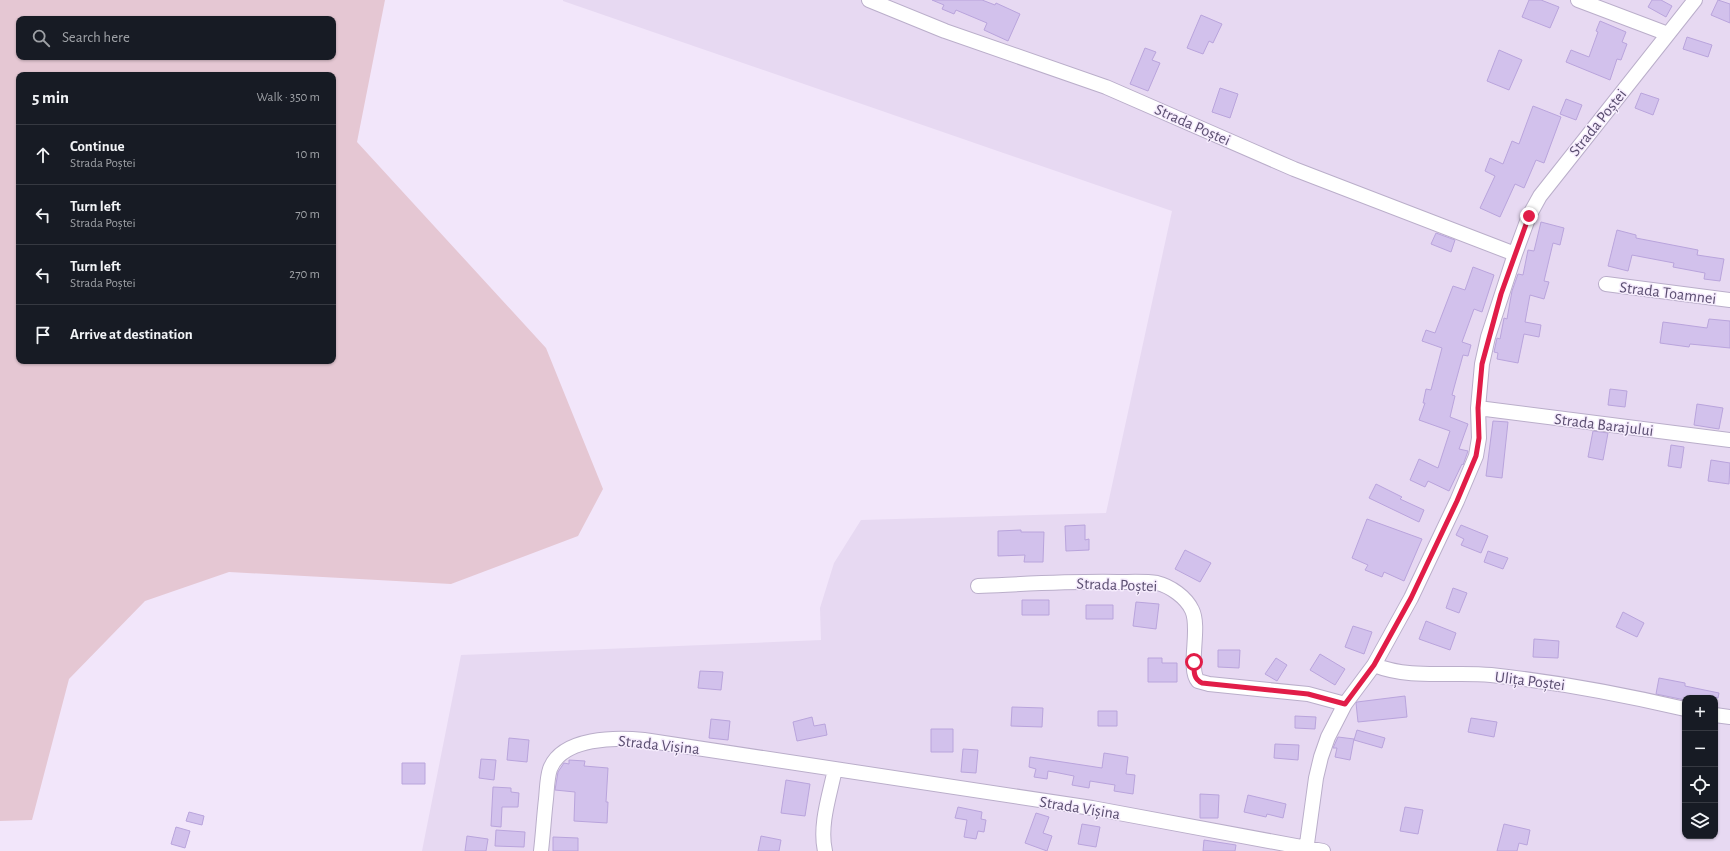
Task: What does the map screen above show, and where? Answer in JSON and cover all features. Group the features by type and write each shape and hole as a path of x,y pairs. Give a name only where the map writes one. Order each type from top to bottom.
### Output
{"street":[{"name":"Strada Poștei","path":"869,0 945,31 1106,87 1294,169 1515,254"},
{"path":"1578,0 1668,34"},
{"name":"Strada Poștei","path":"1306,849 1312,800 1321,757 1335,722 1345,704 1374,665 1411,598 1467,479 1476,456 1479,438 1478,408 1482,364 1488,336 1529,216 1540,196 1695,0"},
{"name":"Strada Toamnei","path":"1606,284 1730,300"},
{"name":"Strada Barajului","path":"1478,408 1730,440"},
{"name":"Strada Poștei","path":"978,586 1094,581 1157,583 1176,592 1192,610 1195,630 1194,675 1198,681 1210,684 1308,694 1345,704"},
{"name":"Ulița Poștei","path":"1374,665 1389,671 1409,674 1489,675 1571,685 1682,708"},
{"path":"1718,715 1730,717"},
{"name":"Strada Vișina","path":"541,851 551,768 554,762 562,754 573,747 587,742 608,739 644,740 1092,808 1323,851"},
{"path":"825,851 823,842 825,820 835,769"}],"shaded area":[{"path":"0,0 385,0 357,142 546,348 603,489 578,536 451,584 229,572 145,601 69,679 32,820 0,821"},
{"path":"563,0 1730,0 1730,851 422,851 461,655 821,640 820,608 834,563 861,520 1106,513 1172,211"}],"building":[{"path":"932,0 982,0 995,5 996,3 1020,14 1008,41 984,30 987,23 956,10 954,14 942,9 944,5"},
{"path":"1529,0 1541,0 1559,7 1550,28 1522,17"},
{"path":"1652,0 1661,0 1672,6 1666,17 1648,7"},
{"path":"1718,0 1730,4 1730,23 1711,15"},
{"path":"1201,15 1222,24 1213,43 1209,41 1203,54 1187,48"},
{"path":"1600,21 1626,32 1622,42 1627,44 1621,60 1617,59 1610,80 1566,62 1571,50 1589,57 1598,32 1596,31"},
{"path":"1687,37 1712,45 1708,57 1683,49"},
{"path":"1145,48 1156,52 1152,60 1160,63 1148,91 1130,84"},
{"path":"1499,50 1522,60 1509,90 1487,81"},
{"path":"1220,88 1238,94 1230,118 1212,112"},
{"path":"1641,93 1659,99 1653,115 1635,108"},
{"path":"1566,99 1582,105 1576,120 1560,114"},
{"path":"1533,106 1561,117 1544,163 1536,160 1524,188 1515,184 1500,217 1480,208 1495,176 1485,171 1490,158 1503,164 1512,141 1519,144"},
{"path":"1541,222 1564,228 1560,245 1553,243 1544,281 1549,282 1544,299 1530,295 1525,322 1541,325 1539,337 1524,334 1518,363 1497,359 1498,353 1494,352 1497,338 1500,339 1504,318 1507,319 1512,291 1518,274 1523,275 1528,250 1534,251"},
{"path":"1617,230 1636,235 1636,238 1698,250 1697,255 1724,259 1720,281 1704,279 1705,273 1673,267 1674,263 1632,255 1628,271 1608,266"},
{"path":"1436,233 1455,240 1451,252 1431,244"},
{"path":"1473,267 1494,275 1482,312 1474,309 1462,342 1471,345 1468,356 1463,355 1452,395 1455,396 1450,417 1468,424 1459,449 1468,451 1463,465 1462,464 1449,491 1428,481 1425,487 1410,480 1419,459 1438,468 1450,431 1419,420 1425,403 1423,403 1426,389 1431,390 1442,348 1422,341 1426,330 1435,333 1453,286 1465,290"},
{"path":"1709,319 1730,321 1730,348 1690,344 1689,347 1660,343 1663,322 1707,328"},
{"path":"1610,389 1627,391 1625,407 1608,405"},
{"path":"1697,404 1723,408 1719,429 1694,425"},
{"path":"1493,421 1508,422 1502,478 1486,476"},
{"path":"1593,431 1608,433 1603,460 1588,457"},
{"path":"1671,445 1684,447 1681,468 1668,466"},
{"path":"1711,460 1730,463 1729,484 1708,481"},
{"path":"1376,484 1402,497 1400,499 1424,510 1419,522 1369,498"},
{"path":"1367,519 1422,539 1404,581 1384,572 1382,577 1365,570 1368,565 1352,558"},
{"path":"1085,525 1085,540 1089,539 1089,550 1066,551 1065,526"},
{"path":"1461,525 1488,536 1481,553 1461,545 1464,539 1456,535"},
{"path":"1021,530 1021,532 1044,532 1043,562 1024,562 1025,555 998,556 998,531"},
{"path":"1185,550 1211,563 1200,582 1175,569"},
{"path":"1488,551 1508,558 1503,569 1484,562"},
{"path":"1453,588 1467,593 1459,613 1446,608"},
{"path":"1022,600 1049,600 1049,615 1022,615"},
{"path":"1136,602 1159,604 1156,629 1133,626"},
{"path":"1086,605 1113,605 1113,619 1086,619"},
{"path":"1623,612 1644,623 1637,637 1616,627"},
{"path":"1426,621 1456,633 1450,650 1419,639"},
{"path":"1353,626 1372,632 1364,654 1345,647"},
{"path":"1534,639 1559,641 1558,658 1533,657"},
{"path":"1218,650 1240,650 1239,668 1218,667"},
{"path":"1320,654 1345,669 1335,685 1310,670"},
{"path":"1148,658 1162,658 1162,663 1177,663 1177,682 1148,682"},
{"path":"1276,658 1287,665 1277,681 1265,674"},
{"path":"700,671 723,672 721,690 698,688"},
{"path":"1659,678 1685,683 1685,686 1719,693 1718,698 1718,695 1682,695 1682,699 1656,694"},
{"path":"1405,696 1407,717 1358,722 1357,702"},
{"path":"1012,707 1043,708 1042,727 1011,726"},
{"path":"1098,711 1117,711 1117,726 1098,726"},
{"path":"1295,716 1316,717 1315,729 1295,728"},
{"path":"812,717 814,726 825,724 827,735 797,741 793,722"},
{"path":"1471,718 1497,722 1494,737 1468,732"},
{"path":"711,719 730,721 728,740 709,738"},
{"path":"931,729 953,729 953,752 931,752"},
{"path":"1357,730 1385,738 1382,748 1354,740"},
{"path":"1338,737 1354,739 1350,760 1335,757 1337,748 1333,748"},
{"path":"509,738 529,740 527,762 507,760"},
{"path":"1275,744 1299,745 1298,760 1274,758"},
{"path":"963,749 978,750 976,773 961,772"},
{"path":"1104,753 1128,757 1126,774 1135,775 1133,794 1114,791 1115,785 1090,781 1089,788 1072,785 1074,776 1048,771 1047,779 1034,777 1036,769 1029,767 1030,757 1102,768"},
{"path":"481,759 496,760 494,780 479,778"},
{"path":"569,760 585,761 584,766 608,768 606,802 608,802 607,823 574,821 575,792 555,790 558,772 564,763 569,764"},
{"path":"402,763 425,763 425,784 402,784"},
{"path":"786,780 810,784 805,816 781,813"},
{"path":"493,787 511,788 511,792 519,793 518,807 502,807 501,827 491,826"},
{"path":"1200,794 1219,795 1218,818 1200,818"},
{"path":"1248,795 1286,804 1283,818 1267,814 1266,817 1244,812"},
{"path":"958,807 982,812 981,819 986,820 984,832 978,831 976,839 964,837 967,820 955,818"},
{"path":"1405,807 1423,810 1418,834 1400,831"},
{"path":"189,812 204,816 202,825 186,821"},
{"path":"1036,813 1049,817 1043,833 1052,836 1047,851 1025,843"},
{"path":"1082,824 1100,827 1096,847 1078,844"},
{"path":"1504,824 1530,830 1527,845 1519,843 1517,851 1497,851"},
{"path":"176,827 190,831 185,848 171,844"},
{"path":"496,830 525,832 524,847 495,846"},
{"path":"467,836 488,839 486,851 465,851"},
{"path":"761,836 781,840 779,851 758,851"},
{"path":"553,837 578,838 578,851 553,851"},
{"path":"1204,840 1236,845 1235,851 1203,851"}],"route":[{"path":"1194,662 1194,675 1198,681 1202,683 1308,694 1345,704 1374,665 1411,598 1457,501 1476,456 1479,438 1478,408 1482,364 1488,336 1501,294 1529,216"}]}
